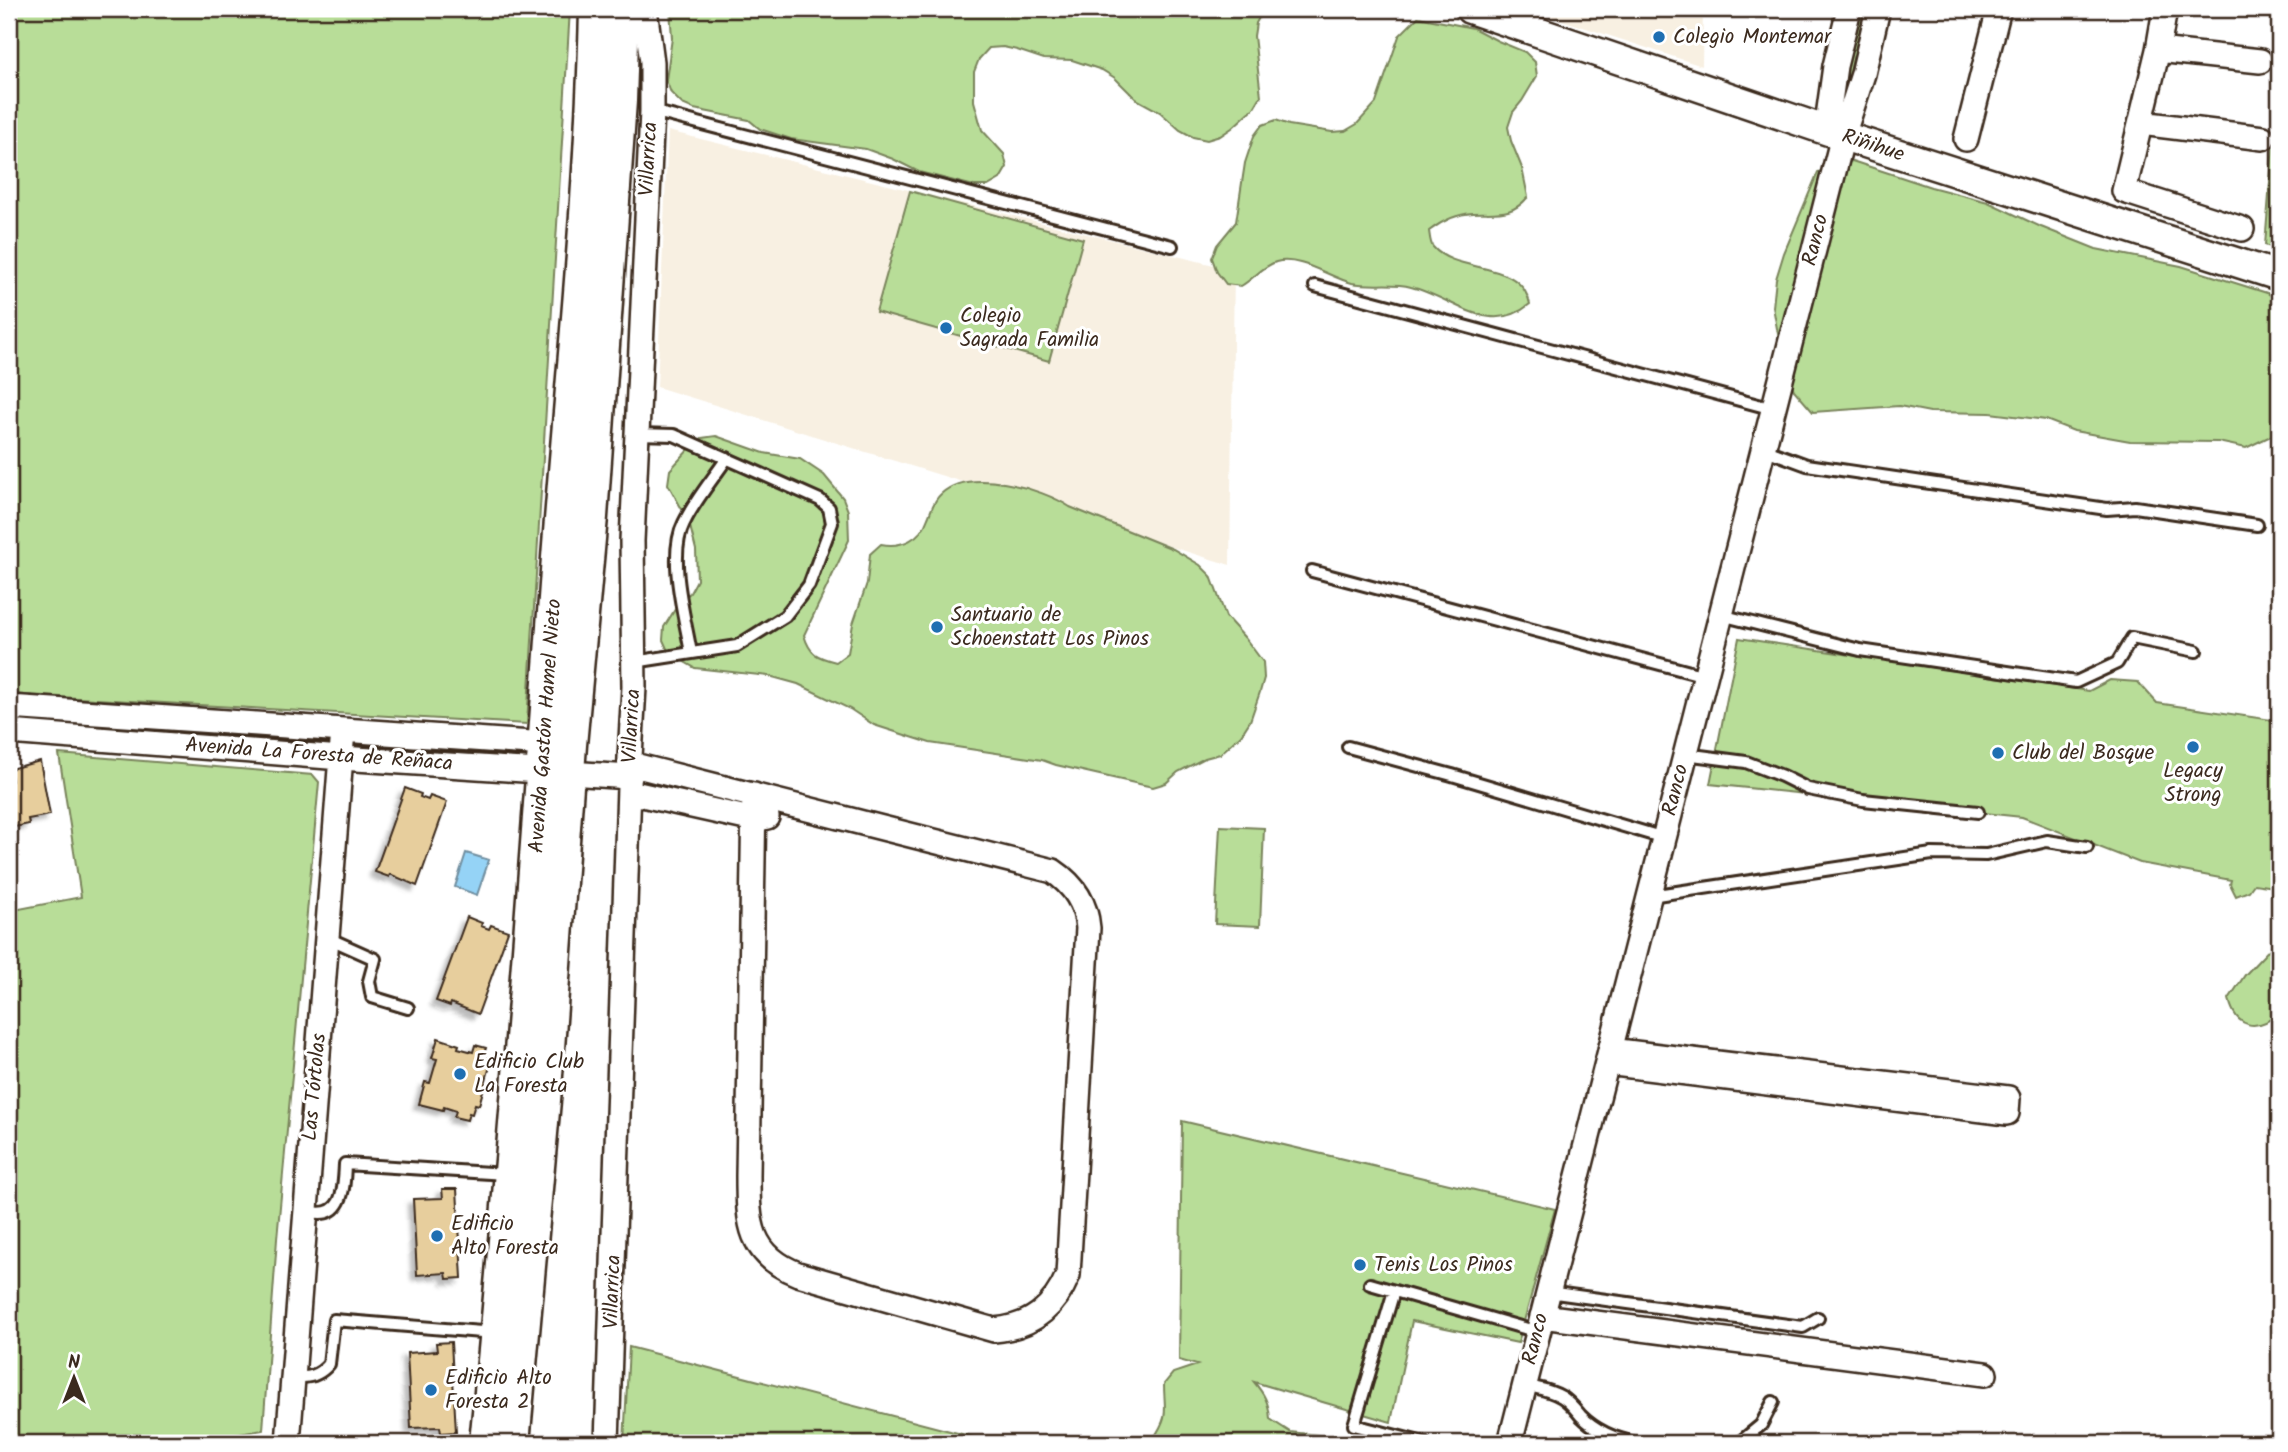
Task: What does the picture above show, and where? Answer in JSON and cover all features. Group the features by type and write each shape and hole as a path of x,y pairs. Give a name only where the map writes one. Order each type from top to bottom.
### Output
{"main road":[{"name":"Avenida Gastón Hamel Nieto","path":"513,1443 545,1089 556,758 594,87 596,9"},
{"name":"Avenida Gastón Hamel Nieto","path":"486,1443 556,758 589,531 620,101 623,9"}],"street":[{"name":"Villarrica","path":"607,1443 634,662 632,541 652,111 652,62 645,9"},
{"name":"Riñihue","path":"1470,9 1834,134 2279,276"},
{"path":"1834,134 1835,66 1849,9"},
{"path":"1834,134 1863,74 1878,9"},
{"path":"1966,139 1999,9"},
{"path":"2165,9 2158,50 2124,191 2242,229"},
{"path":"2158,50 2260,61"},
{"path":"2141,123 2263,138"},
{"name":"Ranco","path":"1510,1443 1773,409 1834,134"},
{"name":"Avenida La Foresta de Reñaca","path":"9,707 343,730 556,758 630,778"},
{"name":"Las Tórtolas","path":"288,1443 343,730"},
{"name":"Avenida La Foresta de Reñaca","path":"9,732 341,758 556,758"},
{"path":"630,778 754,795 1053,871 1065,879 1081,900 1088,928 1068,1275 1055,1301 1026,1323 994,1330 798,1274 775,1262 757,1243 748,1216 754,795"},
{"path":"630,778 755,820 808,809"},
{"path":"1608,1057 2008,1098 2007,1113 1608,1057"},
{"path":"1540,1324 1985,1374"}],"lane":[{"path":"652,111 1172,246"},
{"path":"1315,286 1773,409"},
{"path":"634,662 737,646 785,616 809,585 832,523 829,508 820,500 674,435 637,434"},
{"path":"1763,449 1808,465 2107,509 2135,507 2257,525"},
{"path":"691,653 677,564 678,540 683,523 727,458"},
{"path":"1312,571 1705,676"},
{"path":"1721,615 1860,649 2076,682 2118,663 2133,638 2196,651"},
{"path":"1348,747 1664,838"},
{"path":"1685,754 1746,762 1808,789 1863,800 1978,812"},
{"path":"1649,896 1932,854 1986,855 2047,841 2087,847"},
{"path":"328,938 375,959 369,981 372,997 408,1008"},
{"path":"305,1210 322,1213 337,1205 344,1194 345,1164 512,1174"},
{"path":"1370,1284 1540,1324"},
{"path":"1394,1291 1354,1425 1424,1443"},
{"path":"1548,1292 1803,1327 1818,1318"},
{"path":"293,1376 309,1378 329,1364 334,1321 497,1333"},
{"path":"1525,1385 1556,1394 1571,1403 1588,1423 1599,1430 1612,1437 1636,1443"},
{"path":"1739,1443 1761,1425 1773,1402"}],"shaded area":[{"name":"Colegio Montemar","path":"1528,9 1703,9 1702,66"},
{"name":"Colegio Sagrada Familia","path":"668,131 1234,270 1230,565 657,387"}],"green space":[{"path":"9,9 570,9 527,724 9,694"},
{"path":"670,9 1264,9 1256,23 1254,36 1261,96 1254,108 1232,128 1207,140 1180,130 1160,112 1136,99 1115,78 1102,70 1072,60 1044,59 1003,47 989,48 979,59 974,72 974,101 982,130 1004,154 1007,167 1000,179 988,186 974,186 919,172 866,149 791,139 760,129 749,120 682,104 671,93 666,80 672,38"},
{"path":"1861,9 1867,9 1849,83 1843,82"},
{"path":"1418,17 1473,28 1525,52 1535,62 1537,76 1513,112 1508,127 1522,168 1528,197 1509,211 1461,215 1444,221 1429,231 1433,247 1444,256 1501,273 1514,280 1524,289 1530,304 1515,313 1500,317 1485,316 1411,287 1352,283 1305,264 1285,261 1267,266 1241,286 1226,284 1217,272 1212,258 1217,245 1236,222 1245,163 1254,136 1262,125 1276,120 1289,125 1332,132 1345,131 1357,124 1376,103 1399,36"},
{"path":"2279,70 2279,250 2265,245"},
{"path":"1852,161 1988,202 2096,249 2181,266 2267,293 2279,300 2279,432 2246,448 2218,442 2130,441 2074,431 2046,420 1990,413 1930,412 1899,406 1813,412 1794,390 1783,361 1773,307 1776,279 1818,172"},
{"path":"910,191 1083,239 1049,361 876,312"},
{"name":"Santuario de Schoenstatt Los Pinos","path":"716,436 764,453 800,459 824,475 843,498 848,511 849,540 804,635 809,647 819,657 836,662 848,653 853,624 867,583 870,554 881,544 896,545 916,537 925,525 936,499 953,486 986,481 1005,483 1042,493 1173,549 1200,565 1211,576 1226,617 1263,662 1264,678 1250,721 1241,735 1220,754 1205,758 1178,772 1166,783 1153,787 1042,760 930,743 874,725 850,709 798,684 769,676 695,668 669,653 663,640 664,627 697,580 696,550 689,522 668,484 670,470 690,448 702,438"},
{"name":"Club del Bosque","path":"1739,638 2089,691 2110,680 2138,682 2157,703 2279,721 2279,874 2274,887 2254,884 2249,891 2236,896 2230,884 2231,880 2140,863 2022,817 1710,784"},
{"path":"9,715 331,740 333,746 9,724"},
{"path":"356,742 490,751 490,757 357,748 354,745"},
{"path":"59,754 313,775 319,782 277,1239 263,1430 186,1443 9,1443 9,911 81,897"},
{"path":"1220,826 1264,828 1260,926 1215,924"},
{"path":"2279,939 2279,1013 2255,1025 2242,1022 2232,1009 2229,999 2245,975"},
{"name":"Tenis Los Pinos","path":"1182,1121 1555,1209 1518,1343 1412,1321 1391,1422 1254,1382 1265,1399 1270,1419 1290,1432 1318,1435 1338,1443 1153,1443 1164,1418 1164,1384 1173,1373 1197,1365 1179,1360"},
{"path":"629,1347 996,1443 624,1443"}],"water":[{"path":"466,853 489,860 477,895 455,887"}],"building":[{"path":"40,761 50,815 28,819 29,824 14,827 15,831 9,832 9,783 12,781 10,769"},
{"path":"405,788 428,800 430,796 447,802 417,886 390,874 389,877 375,872"},
{"path":"467,917 489,929 491,925 508,931 478,1014 451,1003 450,1006 436,1001"},
{"name":"Edificio Club La Foresta","path":"438,1038 473,1052 475,1045 486,1048 484,1054 490,1056 487,1065 490,1066 479,1105 475,1104 467,1120 454,1117 456,1111 444,1107 443,1110 419,1104 425,1082 430,1083 437,1059 432,1058"},
{"name":"Edificio Alto Foresta","path":"442,1189 457,1189 462,1278 447,1279 446,1273 417,1275 413,1199 443,1198"},
{"name":"Edificio Alto Foresta 2","path":"451,1342 456,1432 441,1433 440,1427 411,1428 407,1353 437,1351 436,1343"}],"place":[{"name":"Colegio Montemar","path":"1659,37"},
{"name":"Colegio Sagrada Familia","path":"946,328"},
{"name":"Santuario de Schoenstatt Los Pinos","path":"937,627"},
{"name":"Legacy Strong","path":"2193,747"},
{"name":"Club del Bosque","path":"1998,753"},
{"name":"Edificio Club La Foresta","path":"460,1074"},
{"name":"Edificio Alto Foresta","path":"437,1236"},
{"name":"Tenis Los Pinos","path":"1360,1265"},
{"name":"Edificio Alto Foresta 2","path":"431,1390"}]}
